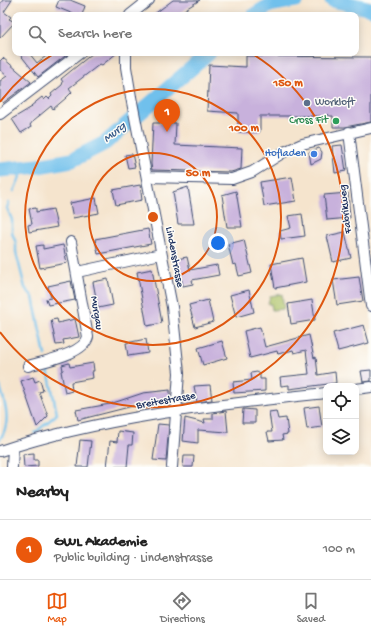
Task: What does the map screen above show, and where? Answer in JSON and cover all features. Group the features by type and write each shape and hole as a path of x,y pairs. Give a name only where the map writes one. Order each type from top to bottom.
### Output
{"street":[{"path":"134,12 149,0"},
{"path":"0,114 76,56"},
{"name":"Lindenstrasse","path":"126,56 126,67 131,98 172,307 179,373 172,467"},
{"path":"147,177 232,179 252,172 284,152 302,144 371,128"},
{"name":"Fabrikweg","path":"350,132 371,306"},
{"name":"Murgau","path":"28,366 78,350 86,342 88,337 71,242"},
{"path":"77,272 161,254"},
{"path":"359,389 371,388"},
{"name":"Breitestrasse","path":"0,451 94,426 177,410 323,393"},
{"path":"12,447 12,467"}],"green space":[{"path":"282,294 284,309 272,310 271,304 268,304 270,296"}],"building":[{"path":"3,0 12,0 4,12 11,17 9,19 12,20 12,25 0,38 0,4"},
{"path":"59,0 70,0 85,6 83,12 68,12 56,7"},
{"path":"173,0 200,0 181,12 157,12"},
{"path":"21,56 31,56 37,63 46,56 65,56 38,77"},
{"path":"89,56 113,56 102,65 100,64 69,88 72,92 66,98 53,109 51,106 33,121 30,125 31,127 21,133 12,119 32,107 31,106 42,97 44,100 47,97 49,99 52,96 51,94 62,85 63,82 61,79"},
{"path":"246,56 371,57 371,122 345,127 333,127 333,116 328,116 328,114 326,116 260,116 260,132 238,132 238,113 207,111 209,65 246,67"},
{"path":"3,58 31,82 3,103 0,99 0,81 7,76 0,70 0,61"},
{"path":"153,123 176,123 175,145 242,148 241,169 231,172 152,170"},
{"path":"342,145 346,171 335,173 332,146"},
{"path":"319,148 322,152 321,159 311,164 309,152"},
{"path":"132,154 135,167 128,168 125,155"},
{"path":"292,177 296,201 264,206 260,182"},
{"path":"140,185 142,200 116,205 113,190"},
{"path":"188,187 194,224 178,224 173,192"},
{"path":"236,191 242,227 227,227 222,195"},
{"path":"348,193 350,218 327,220 324,195"},
{"path":"96,198 99,213 73,218 70,203"},
{"path":"36,208 36,212 53,209 57,227 29,232 28,225 32,224 29,209"},
{"path":"302,214 305,236 281,239 280,231 291,228 288,216"},
{"path":"148,229 151,244 98,254 95,239"},
{"path":"345,232 351,258 333,262 327,236"},
{"path":"244,240 252,273 239,276 236,264 233,265 228,244"},
{"path":"43,245 43,249 63,245 67,263 40,268 36,246"},
{"path":"187,257 190,270 217,265 219,275 192,280 193,284 183,286 177,259"},
{"path":"302,258 306,282 275,288 271,264"},
{"path":"152,269 162,323 147,326 137,272"},
{"path":"359,277 363,301 337,305 333,280"},
{"path":"108,279 113,305 98,308 93,282"},
{"path":"71,281 75,300 48,305 46,299 51,298 48,286"},
{"path":"249,290 254,312 236,317 230,295"},
{"path":"208,300 213,322 195,327 189,305"},
{"path":"312,300 315,320 291,324 288,304"},
{"path":"57,319 58,323 75,319 79,337 63,340 64,344 56,345 51,320"},
{"path":"364,325 369,343 338,351 333,333"},
{"path":"260,327 265,347 309,335 314,358 316,357 318,375 335,372 336,383 323,383 323,385 289,389 289,385 281,386 280,377 309,374 306,350 294,353 293,350 278,354 277,351 250,358 244,331"},
{"path":"146,339 148,353 128,356 126,343"},
{"path":"222,341 227,358 203,365 198,348"},
{"path":"69,363 70,367 93,363 94,371 92,371 93,378 71,382 72,391 65,393 61,371 63,370 62,365"},
{"path":"371,370 371,381 363,382 361,371"},
{"path":"257,372 260,374 260,379 265,379 265,391 234,393 233,382 252,380 251,373"},
{"path":"33,377 35,382 40,380 43,391 39,392 48,416 37,427 21,381"},
{"path":"210,385 212,400 197,402 194,386"},
{"path":"170,390 170,402 137,405 78,420 76,410 110,404 143,393"},
{"path":"319,406 322,427 307,429 304,408"},
{"path":"243,409 255,410 255,423 242,423"},
{"path":"226,411 228,432 198,430 198,443 183,441 185,418 205,423 204,419 213,419 213,413"},
{"path":"276,411 278,419 286,418 288,434 282,435 283,440 269,441 267,432 272,432 269,412"},
{"path":"158,424 169,425 166,461 153,460"},
{"path":"118,431 133,433 132,445 129,445 127,467 107,467 110,441 117,442"},
{"path":"80,440 91,441 88,467 77,467"},
{"path":"34,453 34,460 38,460 38,466 24,467 23,454"},
{"path":"184,456 194,456 193,467 183,467"}],"waterway":[{"name":"Murg","path":"259,12 270,5 297,0"},
{"name":"Murg","path":"332,0 371,9"},
{"name":"Murg","path":"0,170 38,166 72,160 105,143 206,56"},
{"path":"14,191 24,167"},
{"path":"9,203 7,208 12,220 12,233 16,243 16,252 25,288 33,297 45,355"},
{"path":"35,433 57,414 47,365"},
{"path":"0,386 7,420 4,433 0,439"}],"place":[{"name":"Workloft","path":"307,103"},
{"name":"Cross Fit","path":"336,121"},
{"name":"GWL Akademie","path":"167,132"},
{"name":"Hofladen","path":"314,154"}]}
